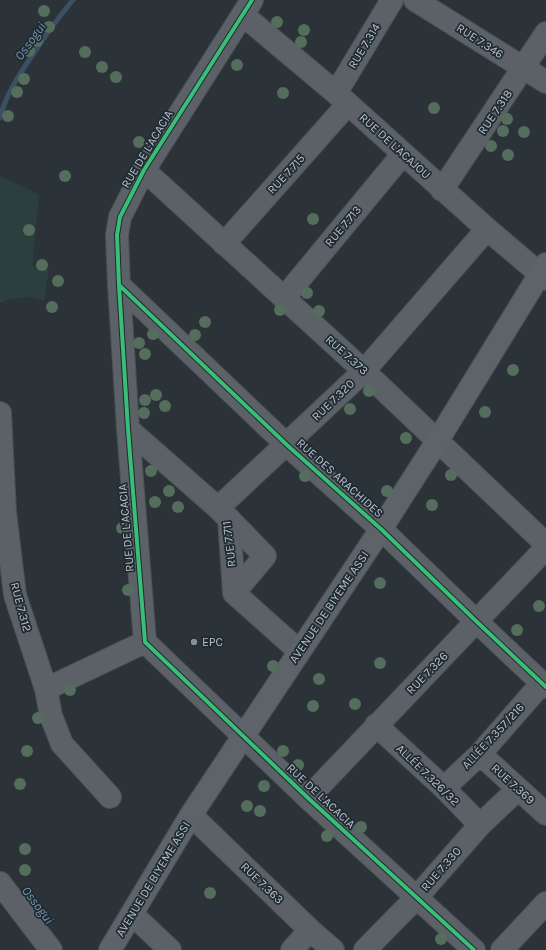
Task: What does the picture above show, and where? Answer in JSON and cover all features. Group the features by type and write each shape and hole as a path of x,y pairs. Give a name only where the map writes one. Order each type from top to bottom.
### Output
{"main road":[{"name":"AVENUE DE BIYEME ASSI","path":"110,950 191,815 381,529 544,272"}],"street":[{"name":"RUE 7.314","path":"342,98 392,0"},
{"name":"RUE 7.346","path":"426,3 546,82"},
{"name":"RUE DE L'ACAJOU","path":"248,8 342,98 442,190 487,229 544,272"},
{"name":"RUE DE L'ACACIA","path":"248,8 144,170 120,217 117,235 128,429 145,642 308,798 474,950"},
{"name":"RUE 7.318","path":"442,190 546,33"},
{"name":"RUE 7.715","path":"224,244 342,98"},
{"name":"RUE 7.713","path":"284,298 403,154"},
{"name":"RUE 7.373","path":"144,170 364,371 546,544"},
{"name":"RUE 7.320","path":"224,513 287,444 364,371 487,229"},
{"name":"RUE DES ARACHIDES","path":"119,285 287,444 381,529 544,685"},
{"name":"RUE 7.312","path":"0,413 5,512 15,595 46,689 51,716 62,744 110,797"},
{"name":"RUE 7.711","path":"128,429 224,513 234,592"},
{"path":"224,513 265,556 234,592 299,651"},
{"name":"RUE 7.326","path":"308,798 546,548"},
{"path":"46,689 145,642"},
{"name":"ALLÉE 7.357/216","path":"444,788 480,754 544,685"},
{"name":"ALLÉE 7.326/32","path":"376,725 444,788 480,825"},
{"name":"RUE 7.369","path":"480,754 546,814"},
{"name":"RUE 7.330","path":"365,950 416,898 480,825 518,788"},
{"name":"RUE 7.363","path":"191,815 310,930 333,950"},
{"path":"0,883 51,950"},
{"path":"502,950 546,903"},
{"path":"132,914 170,950"},
{"path":"292,950 310,930"}],"green space":[{"path":"0,176 39,194 32,266 49,269 44,301 29,297 6,300 0,303"}],"waterway":[{"name":"Ossogui","path":"0,118 10,92 19,76 48,32 73,0"}],"cycle path":[{"path":"252,0 144,170 120,217 117,235 119,285 128,429 145,642 308,798 474,950"},
{"path":"119,285 287,445 381,529 546,687"}],"place":[{"name":"EPC","path":"194,642"}]}
